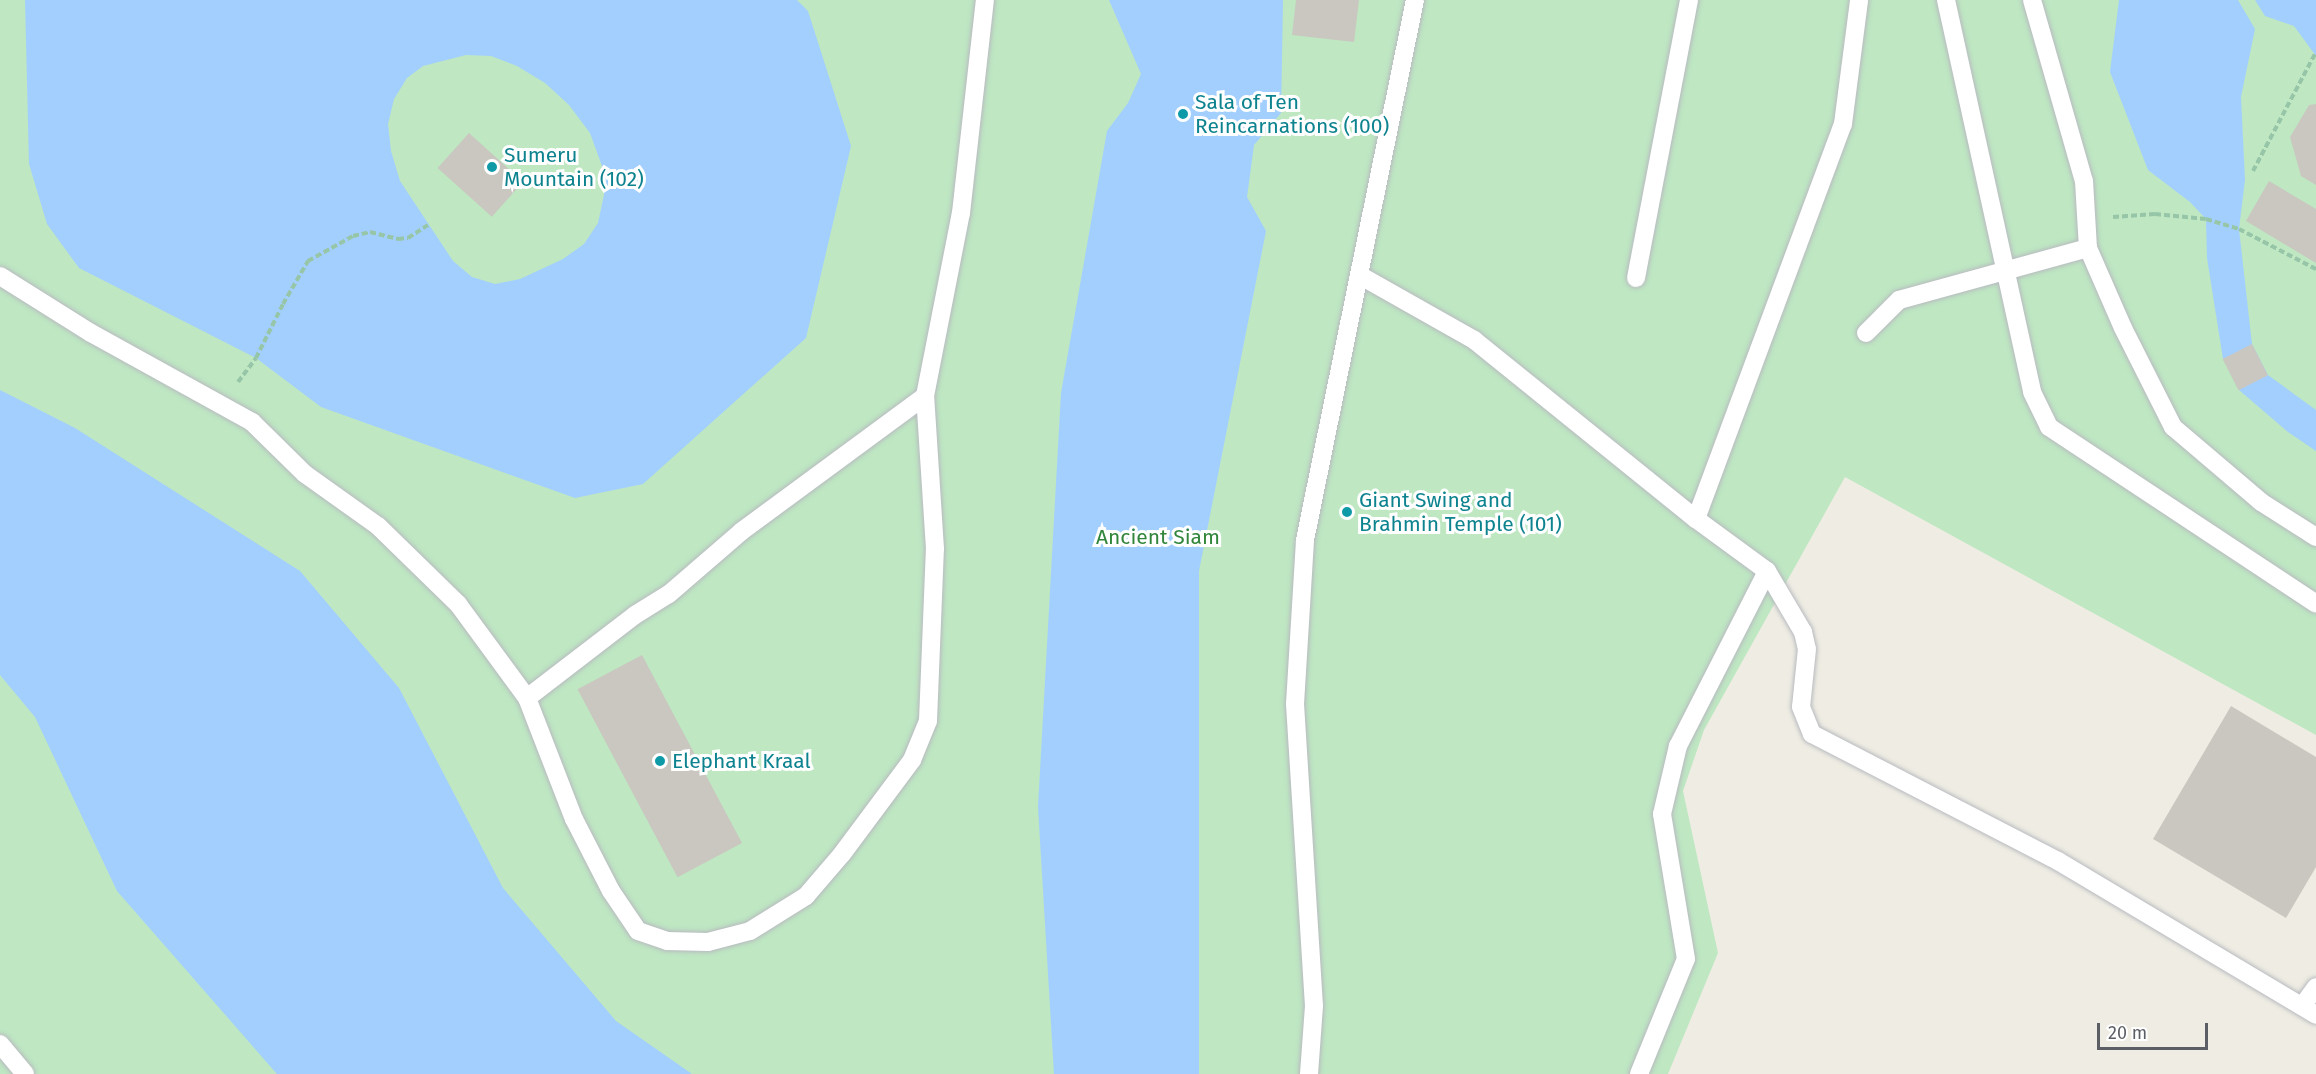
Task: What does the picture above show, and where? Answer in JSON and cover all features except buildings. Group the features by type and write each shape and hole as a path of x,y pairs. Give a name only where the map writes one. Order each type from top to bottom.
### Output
{"lane":[{"path":"0,276 91,333 252,422 305,474 378,526 458,604 527,698 574,819 611,891 638,931 667,941 708,942 750,931 806,896 842,854 912,760 928,721 935,549 925,396 961,213 985,0"},
{"path":"1309,1074 1314,1006 1295,704 1305,540 1415,0"},
{"path":"1636,278 1689,0"},
{"path":"1696,519 1843,124 1859,0"},
{"path":"1946,0 2032,392 2049,427 2316,604"},
{"path":"2032,0 2084,181 2088,248 2123,328 2173,427 2261,502 2316,537"},
{"path":"1866,333 1899,300 2088,248"},
{"path":"1360,276 1474,340 1696,519 1767,572 1803,632 1807,649 1801,707 1812,734 2058,861 2310,1010 2316,987"},
{"path":"527,698 635,615 669,594 742,531 925,396"},
{"path":"1639,1074 1686,959 1662,814 1678,746 1767,572"},
{"path":"0,1044 25,1074"}],"path":[{"path":"2253,171 2294,98 2315,53"},
{"path":"2088,248 2114,216 2155,214 2206,219 2239,229 2316,269"},
{"path":"255,358 308,261 353,236 370,232 398,239 408,238 428,225"}],"green space":[{"name":"Ancient Siam","path":"0,0 2316,0 2316,735 1845,477 1704,730 1683,791 1718,953 1668,1074 0,1074"}],"water":[{"path":"25,0 797,0 808,11 851,146 806,338 643,484 575,498 321,407 256,358 79,268 47,224 29,164","holes":["466,55 491,56 517,66 545,83 569,105 590,133 602,166 604,195 598,223 584,244 563,259 520,279 495,284 472,277 453,261 400,181 391,151 388,124 394,99 407,78 423,66"]},
{"path":"1109,0 1283,0 1281,113 1254,145 1247,197 1266,231 1199,571 1199,1074 1054,1074 1038,807 1061,393 1107,131 1128,103 1141,74"},
{"path":"2119,0 2238,0 2255,29 2241,97 2245,180 2239,229 2252,344 2268,375 2316,410 2316,451 2288,432 2239,390 2223,359 2207,258 2206,219 2190,202 2148,170 2110,72"},
{"path":"2255,0 2316,0 2316,56 2294,26 2265,16"},
{"path":"0,390 75,428 300,571 399,688 503,888 616,1021 692,1074 277,1074 117,891 35,717 0,675"}],"place":[{"name":"Sala of Ten Reincarnations (100)","path":"1183,114"},
{"name":"Sumeru Mountain (102)","path":"492,167"},
{"name":"Giant Swing and Brahmin Temple (101)","path":"1347,512"},
{"name":"Elephant Kraal","path":"660,761"}]}
